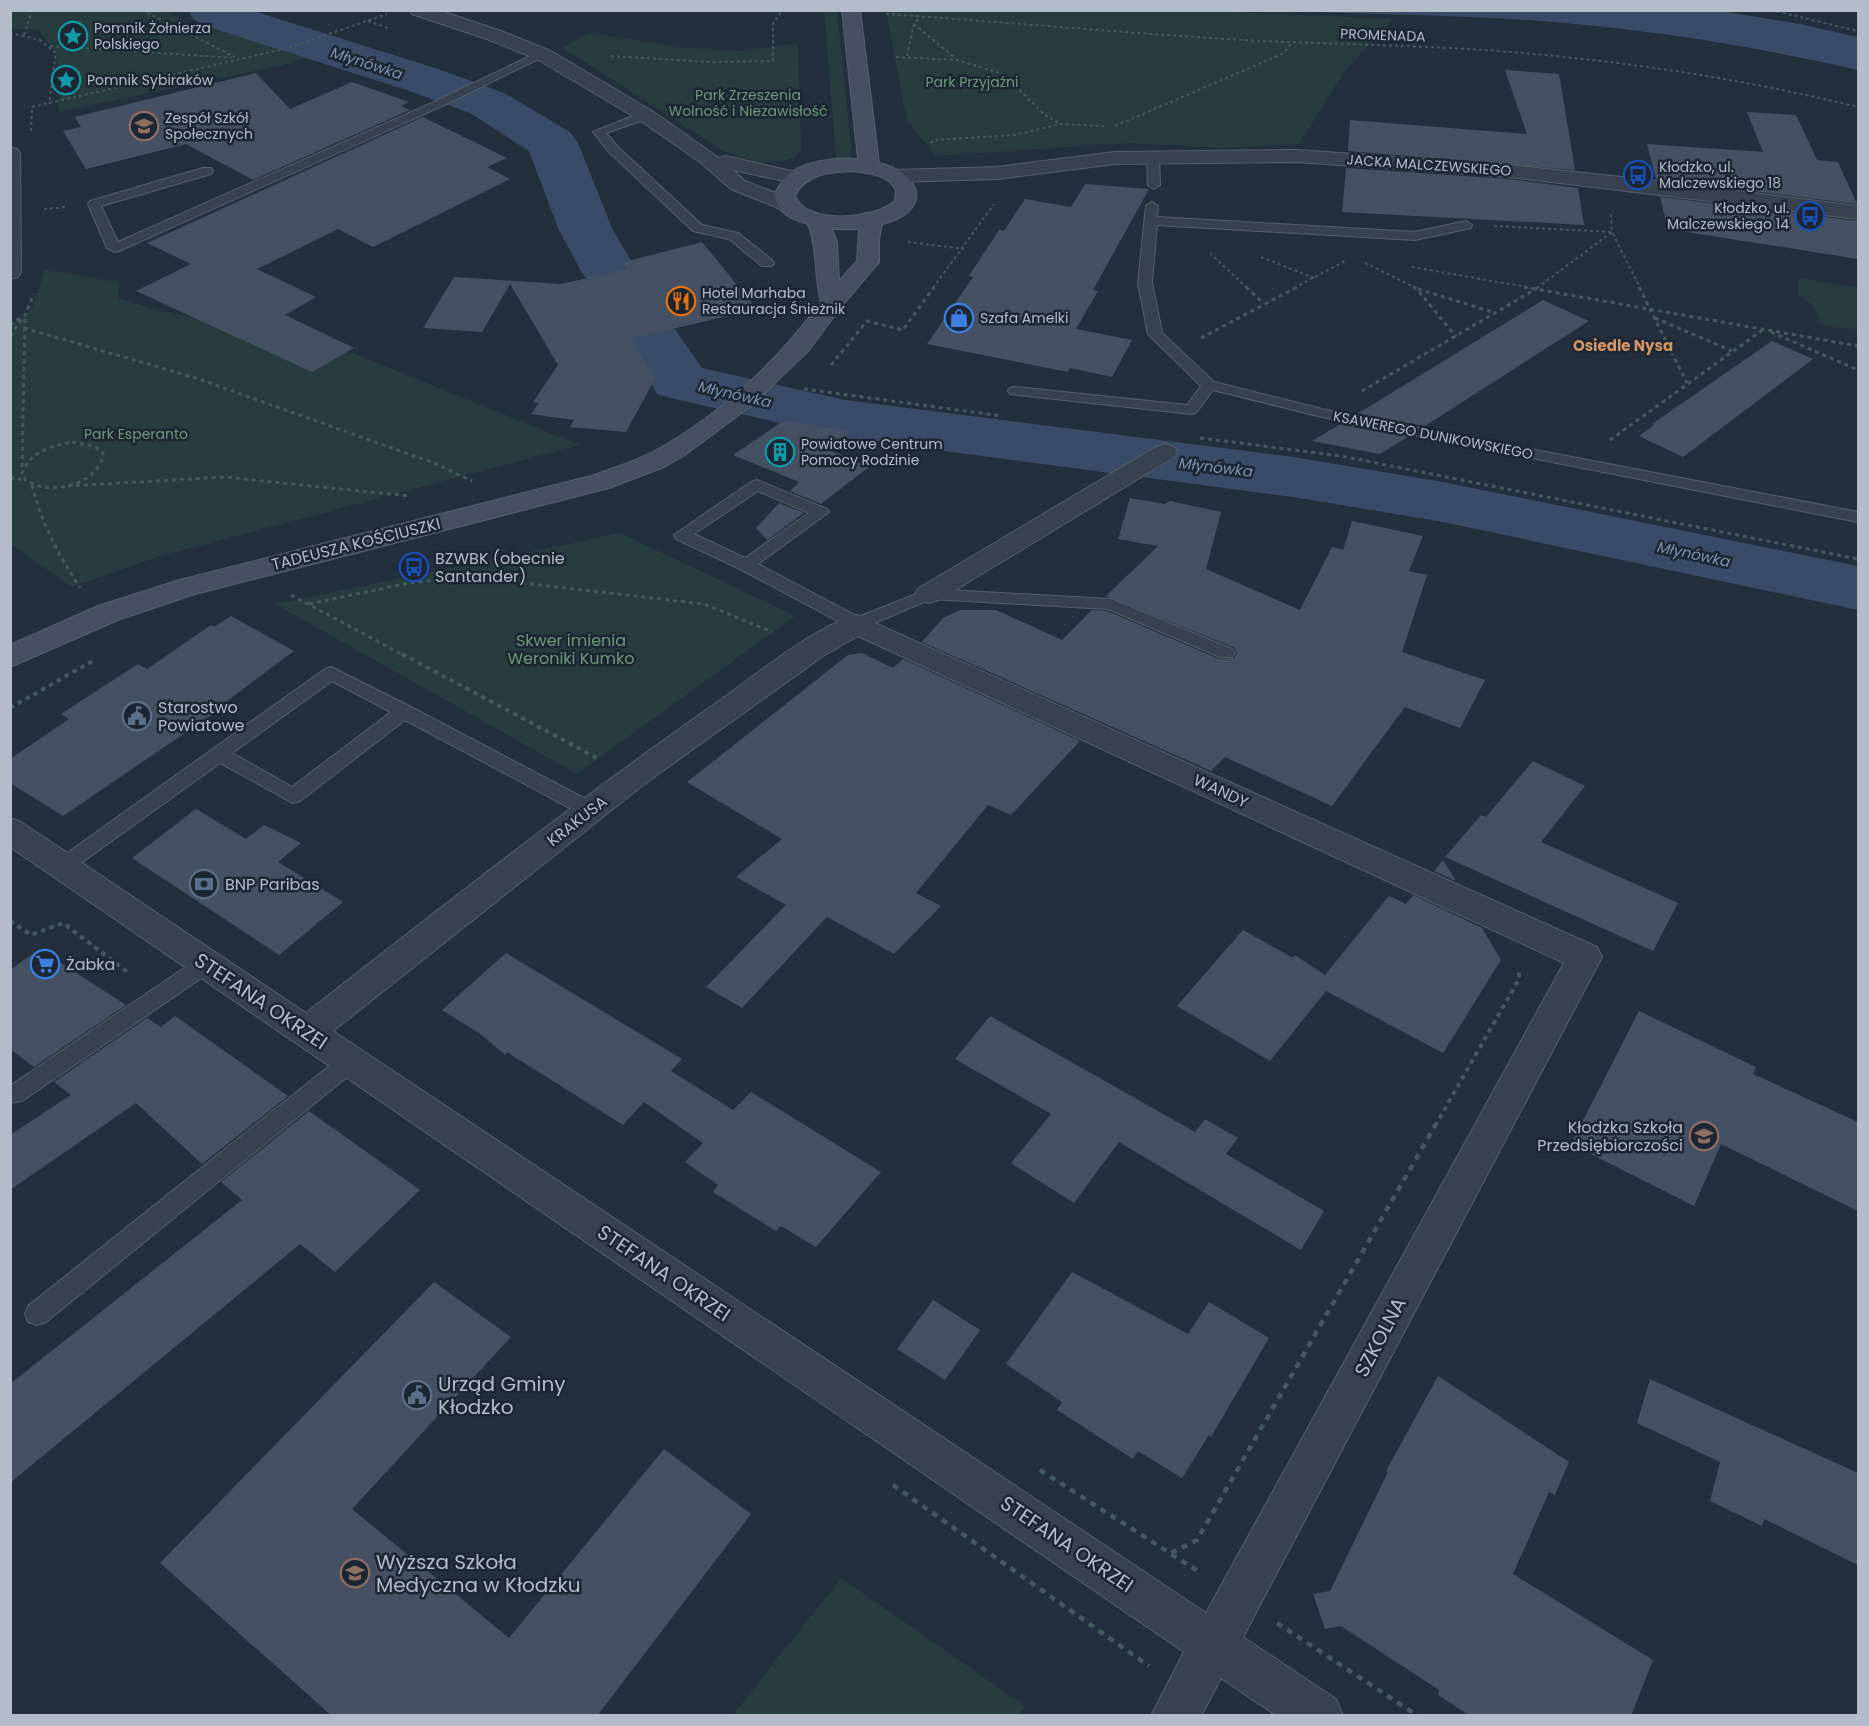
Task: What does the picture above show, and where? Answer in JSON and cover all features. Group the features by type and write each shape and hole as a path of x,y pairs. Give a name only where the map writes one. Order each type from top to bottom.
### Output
{"street":[{"path":"851,10 869,167"},
{"path":"418,11 494,35 540,54 645,115 707,158 738,185 789,206 805,217 818,221 854,224 872,221 894,212 906,201 908,192 904,183 894,176 869,167 828,167 797,178 788,187 785,196 789,206"},
{"path":"10,153 10,272"},
{"name":"JACKA MALCZEWSKIEGO","path":"894,176 998,173 1115,158 1297,156 1509,171 1858,213"},
{"path":"707,158 797,178"},
{"name":"JACKA MALCZEWSKIEGO","path":"906,201 998,173"},
{"path":"818,221 826,242 827,280 833,302"},
{"path":"833,302 868,262 868,239 872,221"},
{"name":"TADEUSZA KOŚCIUSZKI","path":"10,657 108,613 186,587 600,482 655,461 701,434 778,369 801,345 833,302"},
{"path":"929,594 1165,452"},
{"name":"KRAKUSA","path":"307,1032 632,777 813,649 857,624"},
{"name":"WANDY","path":"857,624 1585,957"},
{"name":"STEFANA OKRZEI","path":"10,830 1319,1716"},
{"name":"SZKOLNA","path":"1175,1716 1585,957"}],"lane":[{"path":"207,171 94,204 114,248 438,104 540,54"},
{"path":"645,115 599,132 622,158 698,228 733,236 767,263"},
{"path":"1153,158 1154,185"},
{"path":"1152,213 1415,236 1466,225"},
{"name":"KSAWEREGO DUNIKOWSKIEGO","path":"1152,213 1145,283 1155,334 1209,385 1322,413 1858,517"},
{"path":"1014,391 1191,410 1209,385"},
{"path":"746,565 821,512 757,485 682,535 746,565 857,624 929,594 1111,604 1226,653"},
{"path":"63,866 332,673 590,810"},
{"path":"219,754 293,796 405,711"},
{"path":"10,1092 14,1095 206,964"},
{"path":"37,1314 350,1062"}],"path":[{"path":"24,35 32,10"},
{"path":"142,10 223,52 242,59"},
{"path":"32,107 288,48 322,38 396,10"},
{"path":"608,56 711,62 773,61 773,24 782,10"},
{"path":"1771,10 1858,32"},
{"name":"PROMENADA","path":"903,16 1292,42 1430,47 1645,66 1702,72 1795,90 1858,107"},
{"path":"907,56 914,24 920,17"},
{"path":"914,24 957,60"},
{"path":"10,33 24,35 50,46 242,59"},
{"path":"896,57 957,60 1003,74 1045,115 1060,124 1111,127 1172,103 1284,53 1292,42"},
{"path":"49,104 56,53 50,46"},
{"path":"1611,182 1612,232 1688,383"},
{"path":"824,370 833,364 867,321 903,330 964,249 990,206"},
{"path":"1152,213 1183,227 1264,304"},
{"path":"1466,225 1612,232"},
{"path":"1322,413 1536,289 1612,232"},
{"path":"904,241 964,249"},
{"path":"1259,256 1314,278"},
{"path":"1174,352 1353,256"},
{"path":"1364,262 1417,289 1496,313"},
{"path":"1410,267 1858,346"},
{"path":"1417,289 1456,337"},
{"path":"10,325 25,315"},
{"path":"25,315 22,473 25,480"},
{"path":"10,336 25,315"},
{"path":"1655,318 1732,351"},
{"path":"24,328 199,379 434,463 472,481"},
{"path":"1589,464 1612,437 1763,329"},
{"path":"1763,329 1858,370"},
{"path":"800,389 1005,417"},
{"path":"1165,452 1188,437 1341,456 1858,559"},
{"path":"22,473 24,465 32,457 57,445 86,443 96,446 103,452 104,459 101,468 92,476 68,486"},
{"path":"10,477 25,480 42,488 225,477 412,496"},
{"path":"32,485 37,507 51,543 80,588"},
{"path":"309,604 409,584 471,577 704,604 813,649"},
{"path":"284,591 632,777"},
{"path":"10,708 58,679 103,656"},
{"path":"10,921 31,935 63,923 158,996"},
{"path":"885,1480 1149,1666 1152,1676"}],"green space":[{"name":"Park Przyjaźni","path":"1188,10 1394,19 1346,69 1299,144 1222,148 1128,143 936,156 907,121 886,11"},
{"path":"10,11 164,11 195,25 312,56 283,65 59,112 57,54 38,29 11,29"},
{"path":"824,11 837,11 852,157 848,159 836,158"},
{"name":"Park Zrzeszenia Wolność i Niezawisłość","path":"588,33 688,48 742,51 798,43 801,150 796,156 783,161 760,163 725,152 563,48"},
{"name":"Park Esperanto","path":"45,269 120,283 117,298 176,315 273,321 580,445 157,557 72,587 11,544 11,325 32,309"},
{"path":"1799,278 1858,288 1858,331 1821,324 1813,305 1798,295"},
{"name":"Skwer imienia Weroniki Kumko","path":"620,533 795,616 577,774 275,604"},
{"path":"841,1578 1025,1706 1018,1715 733,1715"}],"water":[{"path":"1293,11 1720,11 1800,24 1858,37 1858,70 1713,42 1566,23 1498,18"}],"building":[{"path":"1505,70 1559,74 1575,170 1348,151 1350,120 1527,134"},
{"path":"256,73 290,109 352,82 409,102 401,106 410,110 253,180 186,144 86,169 63,131 81,127 75,117"},
{"path":"1747,112 1796,115 1817,160 1838,162 1857,204 1656,179 1647,144 1763,152"},
{"path":"423,117 507,158 487,167 510,179 373,247 338,229 257,269 316,297 285,315 354,348 312,372 136,291 191,264 147,243"},
{"path":"1346,168 1509,179 1578,188 1584,225 1342,212"},
{"path":"1085,184 1149,189 1093,290 1098,291 1076,329 1132,340 1112,377 1070,368 1068,372 927,344 973,277 969,276 999,230 1004,231 1025,199 1071,207"},
{"path":"1660,197 1858,221 1858,259 1668,229"},
{"path":"702,242 757,309 630,339 656,377 626,432 570,427 574,420 531,414 539,403 533,402 558,365 510,284 482,332 423,328 454,277 561,284 628,269 624,262"},
{"path":"1543,300 1589,321 1425,426 1357,414"},
{"path":"1772,341 1813,359 1683,457 1639,436 1654,425 1652,424"},
{"name":"Powiatowe Centrum Pomocy Rodzinie","path":"783,421 851,431 827,449 869,467 821,504 790,491 799,482 733,455"},
{"path":"1342,423 1409,436 1380,454 1312,441"},
{"path":"1130,498 1165,504 1170,501 1221,512 1206,569 1300,610 1332,547 1343,550 1352,521 1423,536 1409,571 1427,575 1402,652 1485,680 1460,728 1405,707 1332,806 1225,757 1211,771 922,642 943,618 960,610 996,610 1062,640 1092,610 1107,611 1219,659 1234,658 1237,653 1233,647 1106,596 1158,546 1118,539"},
{"path":"779,503 804,513 767,540 756,528"},
{"name":"Starostwo Powiatowe","path":"231,616 294,651 215,710 216,712 63,816 10,783 10,759 69,719 61,714 138,664 147,669 211,625 214,627"},
{"path":"862,653 893,668 903,659 1080,741 1011,815 988,805 916,893 941,906 894,954 827,917 742,1008 706,987 786,905 736,877 782,839 687,782 848,655"},
{"path":"1533,761 1585,786 1541,842 1678,903 1653,951 1445,857 1481,815 1486,817"},
{"path":"196,809 246,839 264,825 301,843 278,862 343,902 279,955 132,858"},
{"path":"1443,860 1456,881 1434,871"},
{"path":"1413,895 1482,928 1501,960 1443,1053 1326,991 1270,1061 1177,1006 1243,930 1293,958 1295,955 1325,975 1389,896 1406,904"},
{"path":"39,949 126,1005 34,1067 10,1049 10,970"},
{"path":"506,953 682,1059 671,1071 733,1110 751,1092 881,1172 816,1247 781,1226 776,1231 713,1192 718,1185 685,1162 703,1143 644,1102 623,1125 507,1052 505,1055 482,1035 442,1010"},
{"path":"1639,1011 1756,1067 1753,1074 1858,1122 1858,1211 1721,1144 1694,1206 1571,1144"},
{"path":"175,1016 288,1096 202,1164 136,1103 10,1190 10,1135 71,1095 54,1082 147,1018 161,1027"},
{"path":"990,1016 1195,1132 1205,1119 1238,1138 1226,1154 1324,1211 1301,1250 1119,1142 1074,1203 1011,1163 1051,1114 955,1059"},
{"path":"309,1111 420,1190 335,1272 300,1244 10,1483 10,1384 242,1200 221,1182"},
{"path":"1072,1272 1188,1334 1209,1302 1269,1338 1211,1437 1209,1435 1182,1478 1138,1451 1133,1459 1057,1410 1062,1402 1006,1364"},
{"path":"434,1282 511,1337 352,1509 509,1638 664,1449 751,1514 597,1716 332,1716 160,1563"},
{"path":"933,1300 980,1330 945,1380 897,1349"},
{"path":"1438,1376 1569,1462 1555,1495 1549,1492 1513,1574 1653,1660 1631,1716 1470,1716 1438,1695 1439,1690 1341,1626 1325,1629 1313,1594 1330,1591 1388,1472 1386,1471"},
{"path":"1650,1379 1858,1473 1858,1565 1764,1519 1762,1526 1710,1501 1720,1462 1637,1423"}],"waterway":[{"name":"Młynówka","path":"210,10 224,17 421,79 487,103 552,143 585,228 610,273"},
{"name":"Młynówka","path":"619,288 680,382 845,419 1293,477 1443,502 1858,588"}],"place":[{"name":"Pomnik Żołnierza Polskiego","path":"73,36"},
{"name":"Pomnik Sybiraków","path":"66,80"},
{"name":"Zespół Szkół Społecznych","path":"144,126"},
{"name":"Kłodzko, ul. Malczewskiego 18","path":"1638,175"},
{"name":"Kłodzko, ul. Malczewskiego 14","path":"1810,216"},
{"name":"Hotel Marhaba Restauracja Śnieżnik","path":"681,301"},
{"name":"Szafa Amelki","path":"959,318"},
{"name":"Powiatowe Centrum Pomocy Rodzinie","path":"780,452"},
{"name":"BZWBK (obecnie Santander)","path":"414,567"},
{"name":"Starostwo Powiatowe","path":"137,716"},
{"name":"BNP Paribas","path":"204,884"},
{"name":"Żabka","path":"45,964"},
{"name":"Kłodzka Szkoła Przedsiębiorczości","path":"1704,1136"},
{"name":"Urząd Gminy Kłodzko","path":"417,1395"},
{"name":"Wyższa Szkoła Medyczna w Kłodzku","path":"355,1573"}],"district":[{"name":"Osiedle Nysa","path":"1623,345"}]}
